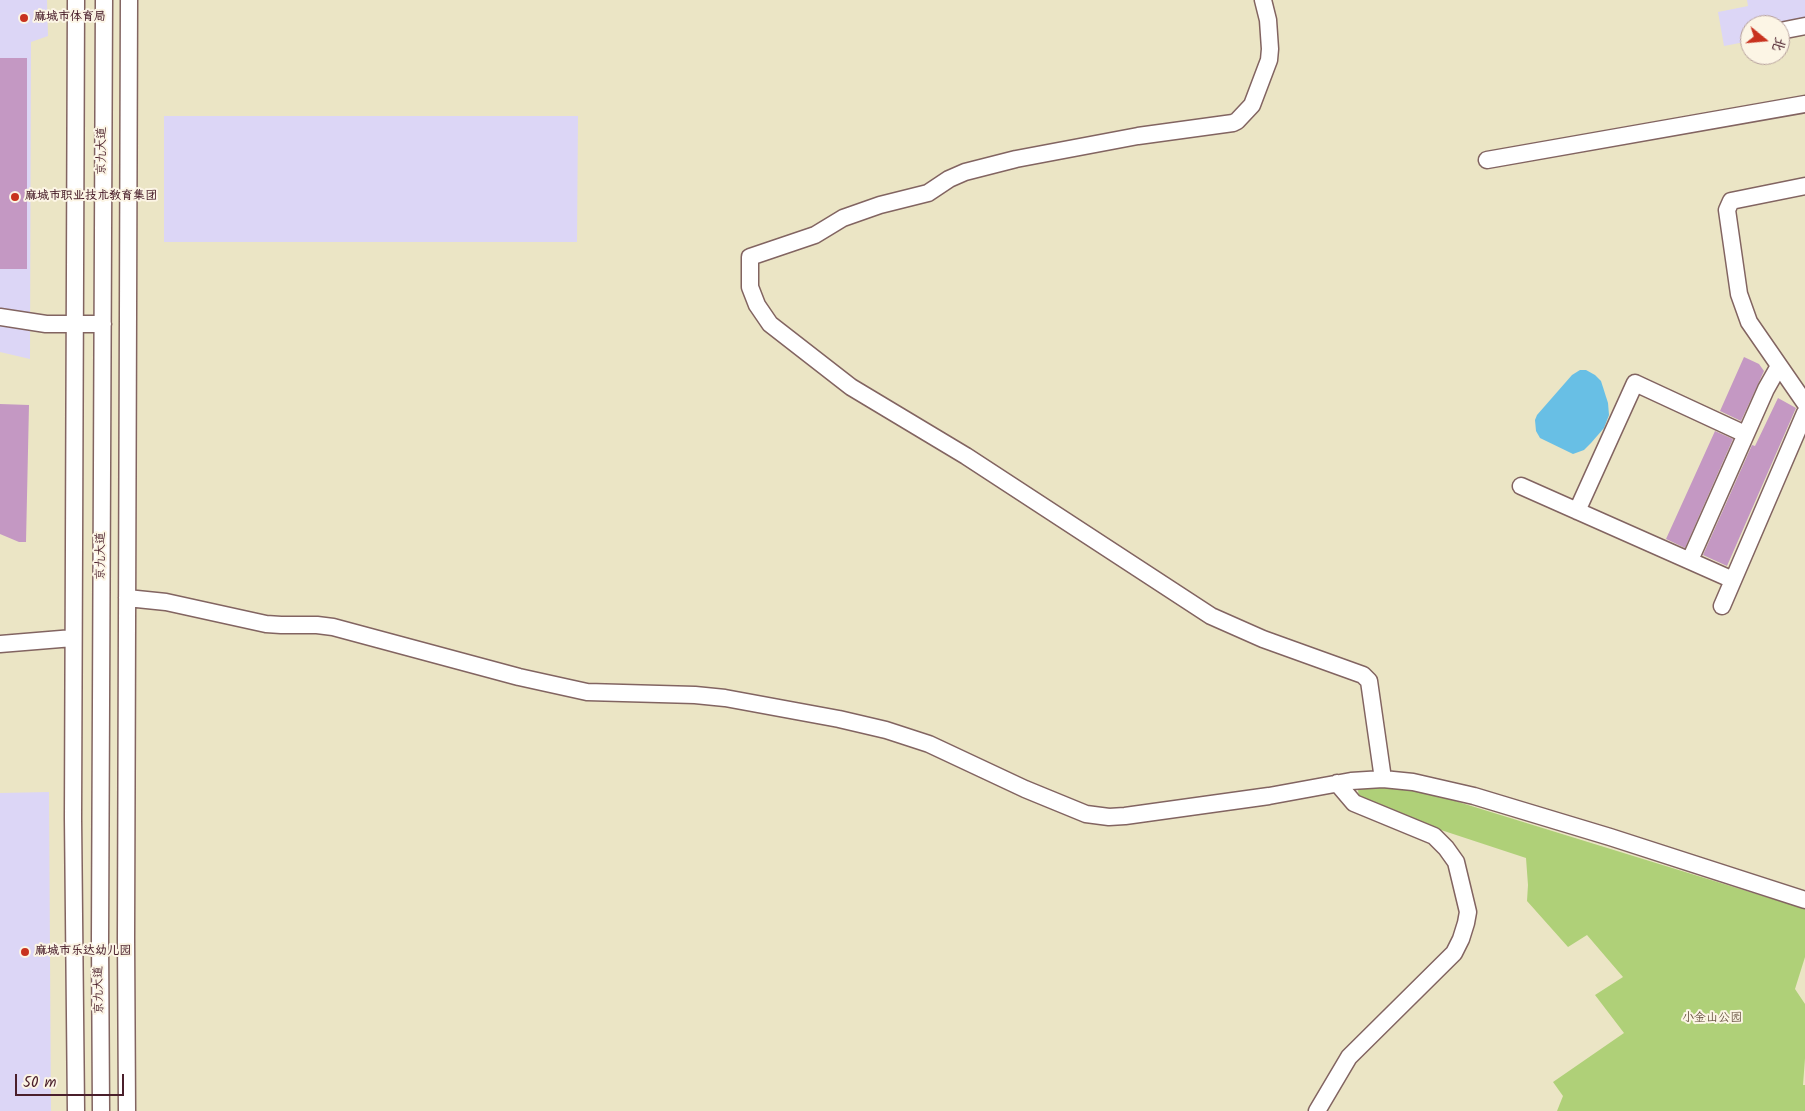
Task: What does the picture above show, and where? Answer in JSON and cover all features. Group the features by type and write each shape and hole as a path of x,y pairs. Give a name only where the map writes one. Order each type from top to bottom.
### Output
{"street":[{"path":"76,0 73,638 76,1111"},
{"name":"京九大道","path":"102,1111 100,918 104,0"},
{"name":"京九大道","path":"128,1111 126,938 130,0"},
{"path":"1263,0 1268,20 1269,60 1252,105 1237,121 1138,136 1016,159 965,172 928,193 880,205 843,218 815,235 750,256 750,287 756,304 770,324 851,387 966,456 1211,616 1363,675 1369,681 1383,779"},
{"path":"1790,29 1805,26"},
{"path":"1487,160 1805,104"},
{"path":"1805,186 1731,201 1728,210 1739,294 1749,322 1805,403"},
{"path":"0,317 46,324 102,324"},
{"path":"1690,560 1745,434 1779,366"},
{"path":"1577,511 1635,383 1745,434"},
{"path":"1722,606 1805,413"},
{"path":"1521,486 1733,580"},
{"path":"127,598 166,602 266,624 333,627 519,677 588,692 695,695 725,698 858,723 929,744 1025,790 1086,814 1109,817 1125,816 1269,796 1351,780 1383,779 1413,782 1474,796 1610,837 1805,900"},
{"path":"0,644 73,638"},
{"path":"1317,1111 1349,1057 1454,953 1461,939 1468,912 1456,862 1434,836 1354,803 1337,783"}],"shaded area":[{"name":"麻城市职业技术教育集团","path":"0,0 47,0 48,36 31,42 30,359 0,352"},
{"path":"1747,0 1805,0 1805,32 1790,28 1790,15 1740,15 1740,43 1724,46 1718,12 1748,6"},
{"path":"164,116 578,116 577,242 164,242"},
{"name":"麻城市乐达幼儿园","path":"49,792 51,1111 0,1111 0,793"}],"green space":[{"name":"小金山公园","path":"1370,786 1413,788 1805,909 1805,957 1795,989 1805,1004 1803,1085 1805,1085 1805,1111 1557,1111 1563,1096 1553,1082 1624,1033 1595,995 1623,977 1587,935 1568,947 1527,901 1526,858 1359,803 1358,788"}],"water":[{"path":"1580,370 1586,370 1601,381 1608,403 1609,415 1604,428 1591,443 1584,450 1573,454 1540,438 1536,431 1535,420 1537,415 1572,375"}],"building":[{"path":"0,58 27,58 27,269 0,269"},
{"path":"1744,357 1759,364 1764,371 1741,421 1720,411"},
{"path":"1778,398 1796,408 1727,566 1703,555 1752,445 1755,446"},
{"path":"0,404 29,405 26,542 19,542 0,534"},
{"path":"1715,431 1733,439 1685,548 1666,539"}],"place":[{"name":"麻城市体育局","path":"24,18"},
{"name":"麻城市职业技术教育集团","path":"15,197"},
{"name":"麻城市乐达幼儿园","path":"25,952"}]}
